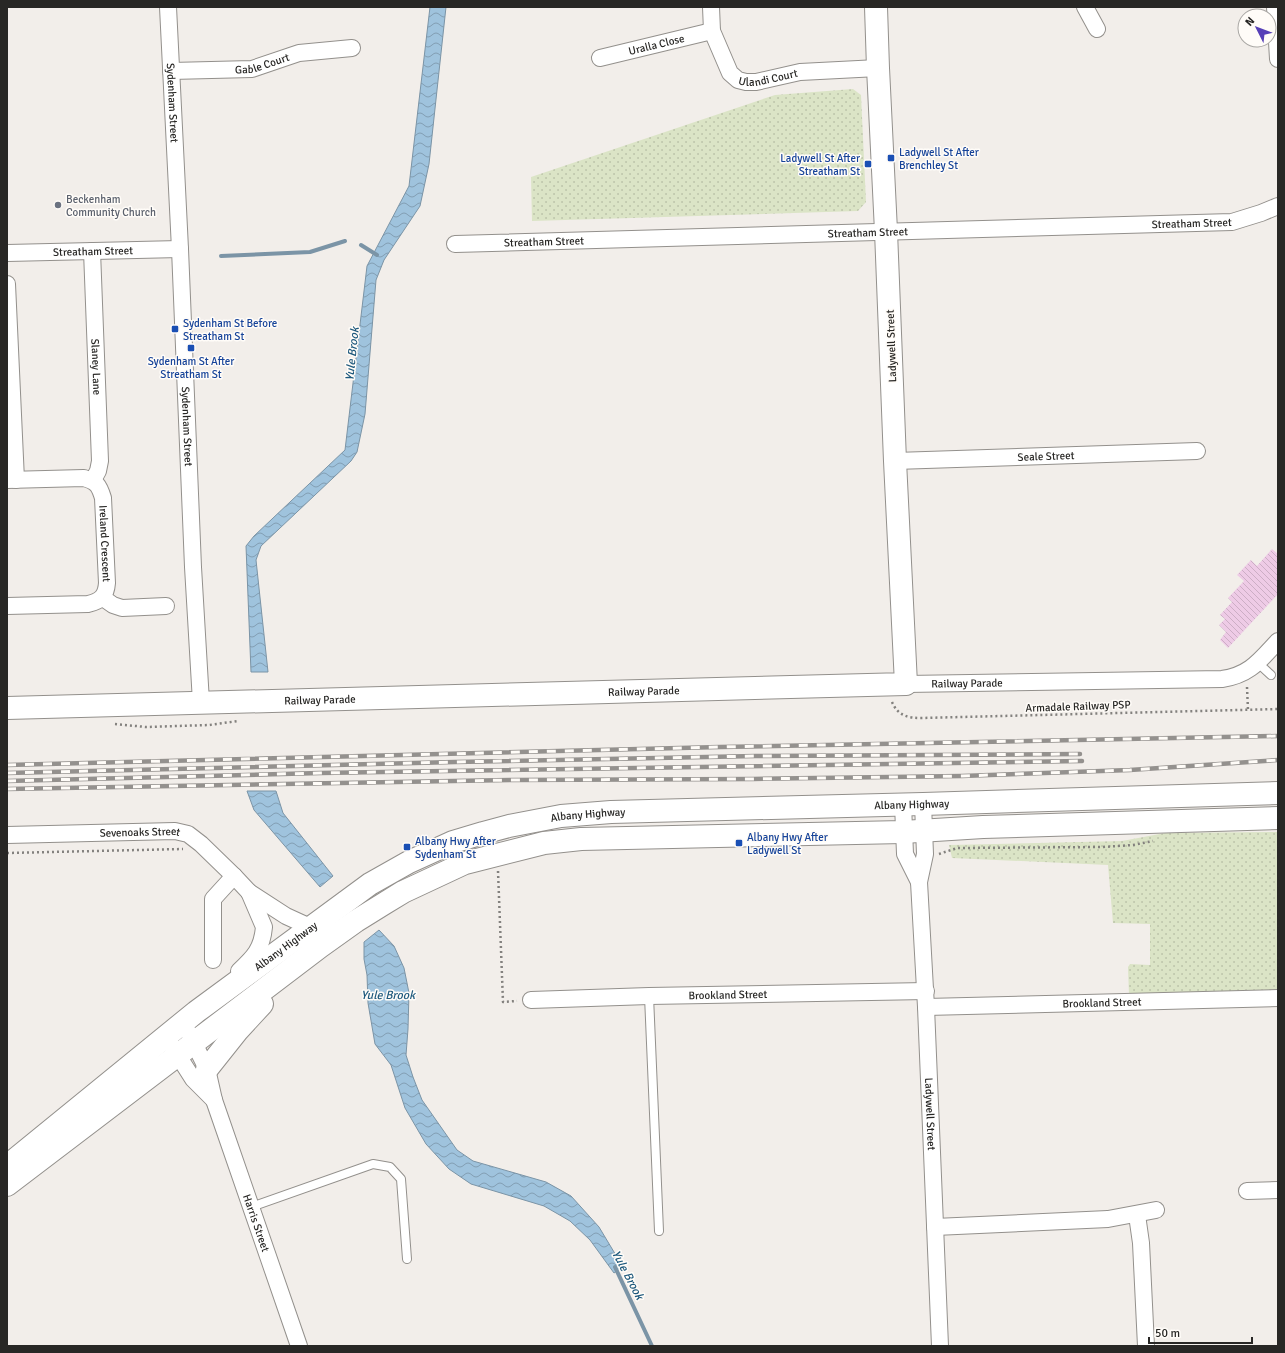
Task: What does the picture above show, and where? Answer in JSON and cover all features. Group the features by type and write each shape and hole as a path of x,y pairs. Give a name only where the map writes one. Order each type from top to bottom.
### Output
{"main road":[{"name":"Ladywell Street","path":"876,7 895,461 898,690"},
{"name":"Railway Parade","path":"7,708 201,702 898,690"},
{"name":"Albany Highway","path":"7,1166 167,1036 310,927 370,884 409,862 453,842 509,826 561,816 611,812 1278,793"},
{"name":"Albany Highway","path":"7,1185 356,921 403,892 465,864 544,843 581,839 914,831 983,827 1278,818"},
{"path":"207,1069 247,1019 272,993 306,968 321,946"}],"street":[{"name":"Sydenham Street","path":"168,7 193,567 201,702"},
{"name":"Ulandi Court","path":"711,7 712,31 730,73 738,80 756,82 800,72 878,68"},
{"path":"1085,7 1097,29"},
{"path":"1274,7 1278,59"},
{"name":"Uralla Close","path":"600,58 712,31"},
{"name":"Gable Court","path":"171,71 252,69 299,53 352,48"},
{"name":"Streatham Street","path":"455,244 1232,222 1278,206"},
{"name":"Streatham Street","path":"7,253 180,249"},
{"name":"Slaney Lane","path":"92,251 100,461 98,471 93,480"},
{"path":"7,284 12,480 84,478 93,480"},
{"name":"Seale Street","path":"895,461 1197,451"},
{"name":"Ireland Crescent","path":"7,606 88,604 103,598 107,590 107,583 103,498 100,487 93,480"},
{"path":"103,598 113,605 122,608 166,606"},
{"name":"Railway Parade","path":"898,690 1215,680 1228,678 1250,670 1278,641"},
{"name":"Ladywell Street","path":"913,804 914,831 925,854 919,882 926,999 940,1346"},
{"name":"Sevenoaks Street","path":"7,834 175,831 188,834 234,876 249,892 286,916 310,927"},
{"name":"Ladywell Street","path":"914,831 904,854 919,882"},
{"path":"213,960 213,899 234,876"},
{"name":"Sevenoaks Street","path":"190,1018 253,957 260,948 264,927 249,892"},
{"name":"Brookland Street","path":"531,1000 648,996 926,999 1278,998"},
{"name":"Harris Street","path":"190,1018 186,1049 193,1078 214,1100"},
{"name":"Harris Street","path":"167,1036 186,1049 207,1069 214,1100 299,1346"},
{"path":"1247,1191 1278,1190"},
{"path":"935,1227 1108,1219 1137,1215 1156,1210"},
{"path":"1137,1215 1141,1243 1146,1346"}],"lane":[{"path":"1258,663 1270,675"},
{"path":"648,996 659,1231"},
{"path":"251,1207 373,1164 390,1167 401,1179 407,1259"}],"path":[{"path":"1248,689 1248,710"},
{"name":"Armadale Railway PSP","path":"898,690 892,702 898,712 913,718 1278,709"},
{"path":"925,854 940,854 957,848 1103,847 1133,845 1156,840"},
{"path":"7,853 189,849"},
{"path":"498,867 502,1002 531,1000"}],"green space":[{"path":"853,89 861,95 866,202 858,211 532,221 531,177 775,95"},
{"path":"1278,832 1278,990 1129,995 1128,967 1130,964 1150,965 1150,924 1113,923 1108,865 952,858 949,845 1122,841 1165,833"}],"water":[{"path":"430,7 446,7 429,164 420,206 384,260 376,280 365,414 357,452 351,461 261,546 256,560 268,672 251,672 246,546 254,536 345,450 367,266 409,186"},
{"path":"247,791 276,791 283,813 333,876 320,887 254,810"},
{"name":"Yule Brook","path":"379,930 394,946 404,968 409,993 406,1055 413,1077 422,1100 457,1150 473,1161 546,1182 571,1196 599,1227 623,1267 614,1273 590,1240 570,1221 544,1206 471,1184 449,1169 426,1144 405,1108 391,1065 375,1044 368,1003 364,942"}],"building":[{"path":"1272,549 1278,554 1278,594 1228,648 1220,640 1226,632 1219,625 1225,619 1220,615 1232,602 1228,598 1244,581 1237,575 1251,560 1257,566"}],"waterway":[{"path":"221,256 310,252 345,241"},
{"path":"361,245 377,255"},
{"name":"Yule Brook","path":"615,1267 652,1346"}],"railway":[{"path":"7,765 720,747 1278,736"},
{"path":"7,773 756,756 1080,754"},
{"path":"7,789 513,780 962,776 1130,770 1278,760"},
{"path":"7,781 320,773 1082,761"}],"place":[{"name":"Ladywell St After Brenchley St","path":"891,158"},
{"name":"Ladywell St After Streatham St","path":"868,164"},
{"name":"Beckenham Community Church","path":"58,205"},
{"name":"Sydenham St Before Streatham St","path":"175,329"},
{"name":"Sydenham St After Streatham St","path":"191,348"},
{"name":"Albany Hwy After Ladywell St","path":"739,843"},
{"name":"Albany Hwy After Sydenham St","path":"407,847"}]}
